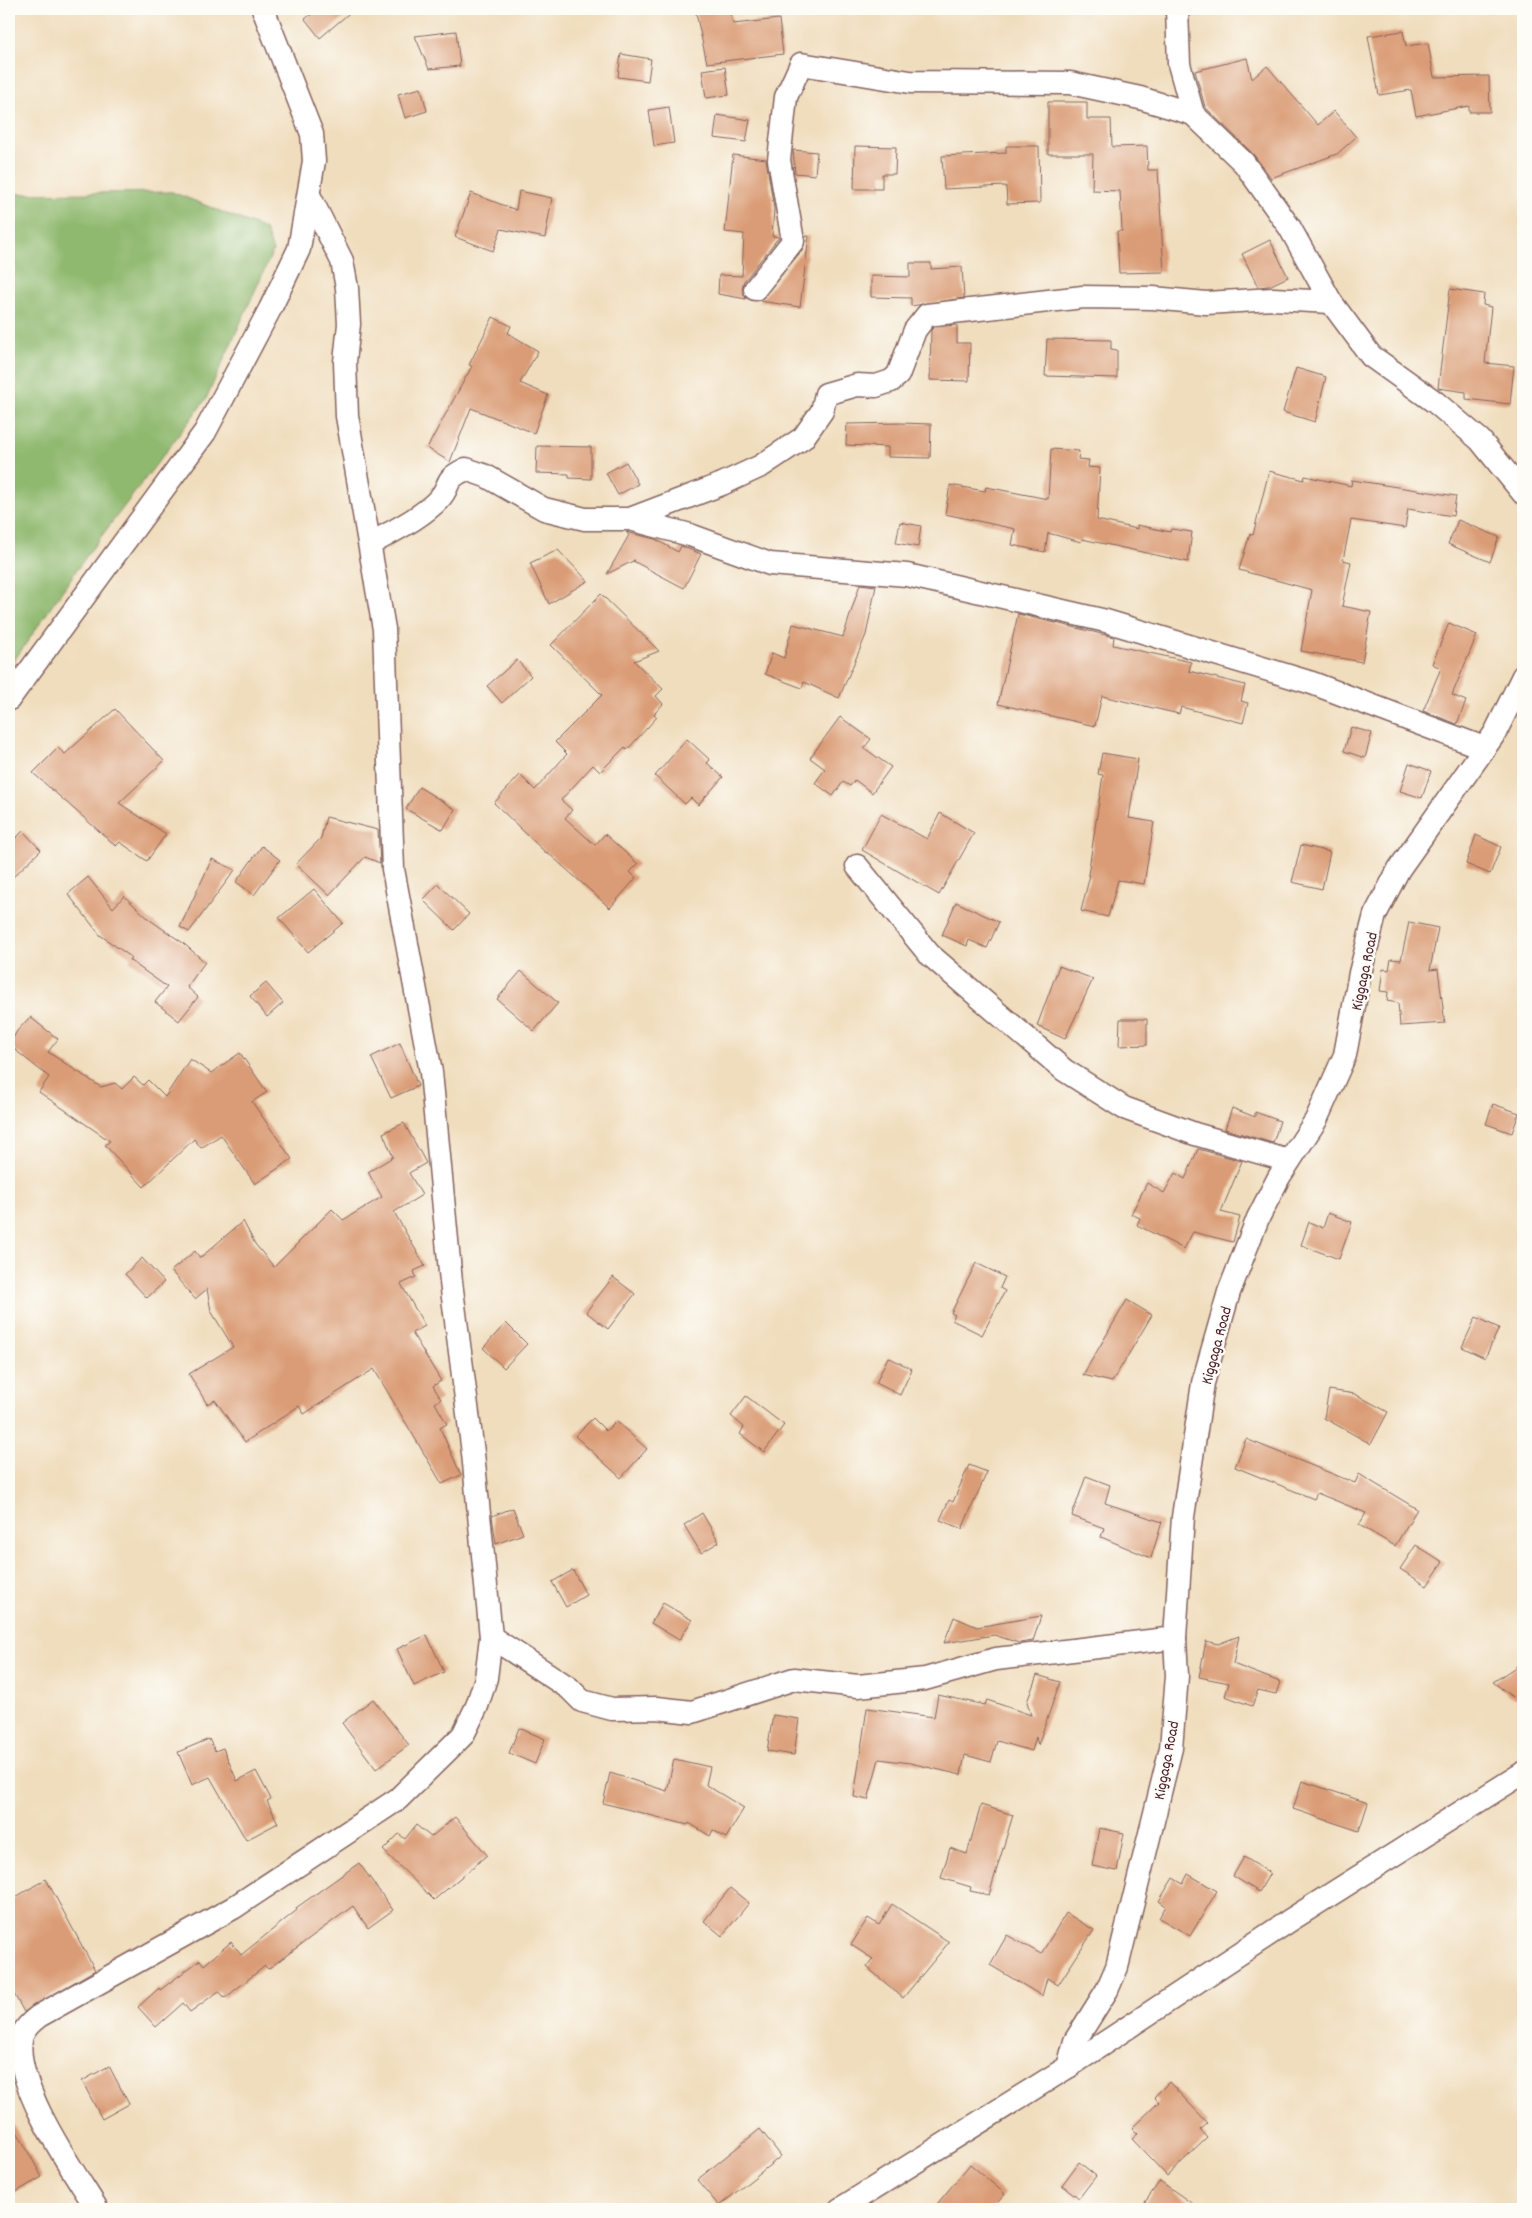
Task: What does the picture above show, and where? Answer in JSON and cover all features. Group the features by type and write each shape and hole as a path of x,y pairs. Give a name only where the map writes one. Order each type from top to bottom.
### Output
{"street":[{"path":"9,699 204,432 270,309 299,249 310,197 314,161 312,134 263,9"},
{"path":"1177,9 1179,64 1194,114"},
{"path":"756,289 793,241 779,160 786,97 801,64 910,82 1070,83 1140,98 1194,114 1244,163 1290,228 1331,302 1371,356 1434,402 1480,440 1523,493"},
{"path":"96,2209 56,2142 33,2097 24,2071 22,2054 21,2040 26,2028 38,2016 233,1908 398,1800 463,1735 477,1706 486,1678 491,1637 473,1453 450,1282 431,1072 393,869 384,628 346,416 346,362 349,324 345,272 342,262 310,197"},
{"path":"630,519 722,484 761,466 803,438 822,410 826,394 833,390 857,385 876,386 891,381 898,375 915,330 927,315 1083,297 1153,298 1206,303 1273,299 1331,302"},
{"path":"370,544 409,522 440,498 451,476 466,469 486,476 544,509 585,519 630,519 690,535 770,564 907,575 1106,621 1312,683 1484,748"},
{"name":"Kiggaga Road","path":"1068,2067 1075,2041 1107,1990 1116,1967 1171,1748 1177,1676 1175,1638 1183,1517 1203,1383 1230,1292 1244,1250 1258,1218 1289,1161 1316,1120 1345,1055 1360,973 1375,916 1398,869 1495,733 1523,676"},
{"path":"857,866 929,954 1064,1070 1124,1108 1195,1134 1289,1161"},
{"path":"491,1637 569,1688 582,1701 612,1709 657,1708 692,1712 794,1680 858,1686 925,1679 996,1659 1175,1638"},
{"path":"840,2209 1068,2067 1292,1919 1523,1773"}],"green space":[{"path":"172,192 265,229 273,251 206,399 87,555 9,668 9,194"}],"building":[{"path":"318,9 354,9 320,38 305,19"},
{"path":"713,9 730,9 733,24 779,19 783,54 707,63 696,13"},
{"path":"456,31 460,66 429,69 415,36"},
{"path":"1403,31 1406,46 1428,43 1434,77 1489,76 1490,112 1469,112 1469,106 1416,116 1411,90 1379,95 1368,36"},
{"path":"621,54 651,59 648,81 618,77"},
{"path":"1247,58 1252,79 1267,66 1318,125 1334,111 1356,137 1337,154 1271,178 1253,154 1205,107 1195,71"},
{"path":"725,67 729,95 706,98 702,70"},
{"path":"421,88 427,111 405,118 398,94"},
{"path":"1048,102 1087,102 1087,119 1111,119 1112,147 1147,146 1148,170 1158,170 1164,272 1119,273 1117,231 1122,231 1120,191 1092,190 1093,154 1048,154"},
{"path":"669,107 674,143 654,146 649,110"},
{"path":"717,115 750,120 746,142 714,138"},
{"path":"855,146 896,147 895,174 882,174 882,189 854,189"},
{"path":"1006,146 1039,146 1040,203 1007,204 1006,186 944,189 942,156 1006,153"},
{"path":"793,150 817,152 815,175 795,173"},
{"path":"733,155 766,159 774,209 772,236 779,237 744,281 742,288 746,299 718,294 719,275 742,276 744,234 725,232"},
{"path":"519,191 552,198 545,238 501,229 493,251 455,237 471,193 516,210"},
{"path":"806,236 809,236 800,307 760,301 803,249"},
{"path":"1270,240 1288,277 1269,286 1258,287 1242,254"},
{"path":"910,263 931,263 931,269 962,267 964,298 911,306 911,298 871,297 871,276 910,277"},
{"path":"1450,289 1484,294 1483,305 1491,307 1485,363 1514,366 1510,404 1466,399 1466,392 1438,388"},
{"path":"493,317 511,326 508,333 538,351 520,383 548,395 534,433 471,408 450,462 427,448 472,366 469,365"},
{"path":"957,325 957,343 970,343 969,381 930,380 931,330 934,327"},
{"path":"1047,339 1111,340 1111,349 1117,350 1117,378 1045,376"},
{"path":"1296,368 1326,377 1315,422 1283,412"},
{"path":"847,424 931,424 930,458 888,457 888,447 846,445"},
{"path":"537,446 591,447 591,479 569,478 569,474 536,473"},
{"path":"1051,449 1079,451 1078,459 1089,460 1088,467 1100,468 1097,520 1137,529 1137,525 1170,532 1171,529 1192,532 1188,562 1082,539 1081,542 1048,533 1045,552 1012,545 1015,529 945,514 950,485 985,491 986,487 1048,499"},
{"path":"626,462 638,484 618,495 606,473"},
{"path":"1269,471 1304,480 1305,476 1351,486 1352,480 1456,496 1453,516 1408,509 1405,528 1351,520 1343,560 1351,562 1342,606 1371,612 1362,662 1301,651 1312,590 1239,570 1250,534 1253,535"},
{"path":"1458,520 1499,537 1490,562 1448,544"},
{"path":"900,522 921,526 918,547 896,543"},
{"path":"626,532 655,539 678,552 681,546 701,554 684,588 633,561 607,574 629,535"},
{"path":"558,550 588,581 549,604 530,563"},
{"path":"860,584 876,586 866,635 839,698 804,682 802,688 765,674 772,653 784,658 793,624 843,637"},
{"path":"601,594 659,651 634,661 663,689 656,696 663,704 654,714 657,717 627,750 625,747 600,772 593,765 561,800 572,810 565,818 595,845 605,834 638,864 630,872 636,878 610,908 546,853 494,803 520,775 535,790 567,754 555,742 602,695 551,645"},
{"path":"1018,614 1114,637 1113,645 1191,662 1189,671 1245,685 1241,701 1248,703 1243,723 1181,707 1179,714 1102,696 1095,726 998,704"},
{"path":"1449,623 1477,635 1452,695 1466,701 1457,724 1423,711 1441,668 1432,664"},
{"path":"517,660 531,676 502,703 487,686"},
{"path":"115,709 164,761 119,803 166,834 147,861 120,842 116,846 33,773 58,748 65,754"},
{"path":"840,717 871,739 864,748 891,767 872,793 855,780 850,786 843,782 833,796 815,783 825,769 810,758"},
{"path":"1351,727 1372,733 1365,758 1344,751"},
{"path":"687,739 710,760 707,763 723,777 698,805 691,798 685,804 655,776"},
{"path":"1102,753 1138,759 1129,818 1154,822 1144,884 1118,880 1108,917 1081,911 1090,875 1088,875 1103,775 1098,774"},
{"path":"1409,763 1431,771 1422,798 1400,791"},
{"path":"419,787 455,809 443,830 406,809"},
{"path":"940,813 974,833 939,895 862,850 881,814 927,839"},
{"path":"326,817 378,830 380,863 365,857 329,895 296,864 321,838"},
{"path":"23,831 41,850 9,881 9,845"},
{"path":"1476,835 1501,847 1490,874 1466,864"},
{"path":"1301,845 1330,852 1322,889 1292,882"},
{"path":"262,846 280,860 254,895 236,882"},
{"path":"212,859 235,870 189,932 180,927"},
{"path":"88,877 113,908 124,896 150,920 183,943 205,962 187,987 198,997 179,1021 155,1002 167,987 129,960 131,957 100,935 68,894"},
{"path":"438,884 469,914 454,930 423,900"},
{"path":"314,889 343,923 308,952 279,918"},
{"path":"956,902 999,922 987,948 969,940 967,946 942,935"},
{"path":"1409,922 1438,928 1430,970 1438,969 1445,1023 1400,1026 1398,1003 1387,1001 1388,992 1380,991 1383,969 1389,970 1391,959 1401,960"},
{"path":"1059,966 1093,979 1065,1039 1037,1026"},
{"path":"521,971 558,1003 534,1031 497,999"},
{"path":"266,983 283,1003 267,1017 250,996"},
{"path":"30,1017 58,1039 48,1052 101,1087 115,1083 122,1089 134,1077 143,1085 148,1080 165,1097 190,1059 211,1073 240,1053 267,1092 252,1102 292,1159 255,1184 221,1135 201,1148 194,1139 144,1187 105,1145 110,1141 39,1092 49,1077 9,1045 17,1031"},
{"path":"1120,1019 1147,1019 1147,1045 1119,1046"},
{"path":"400,1043 418,1086 391,1098 371,1057"},
{"path":"1493,1104 1519,1113 1512,1133 1486,1124"},
{"path":"1232,1108 1255,1117 1255,1112 1280,1121 1273,1143 1225,1129"},
{"path":"404,1123 426,1163 409,1173 422,1195 394,1212 425,1266 414,1271 416,1277 401,1284 425,1326 412,1333 441,1381 433,1386 441,1399 435,1403 447,1424 440,1428 461,1475 442,1484 374,1369 304,1414 299,1406 245,1442 215,1400 207,1404 189,1374 233,1347 211,1311 207,1289 195,1299 171,1271 195,1251 200,1258 243,1221 255,1244 274,1267 332,1209 343,1220 382,1197 368,1172 393,1157 383,1133"},
{"path":"1198,1149 1242,1161 1221,1212 1240,1217 1233,1242 1193,1232 1184,1249 1137,1225 1140,1218 1131,1214 1147,1183 1164,1193 1175,1173 1185,1179"},
{"path":"1328,1213 1352,1222 1339,1259 1301,1245 1309,1222 1323,1228"},
{"path":"142,1258 164,1282 147,1298 125,1274"},
{"path":"976,1263 1005,1277 1000,1288 1005,1291 982,1335 952,1320 955,1315 951,1313"},
{"path":"613,1277 635,1294 608,1329 586,1312"},
{"path":"1127,1300 1152,1315 1112,1382 1083,1375"},
{"path":"1476,1317 1499,1328 1485,1358 1462,1347"},
{"path":"506,1323 527,1344 504,1368 483,1348"},
{"path":"888,1357 912,1369 900,1395 876,1383"},
{"path":"1329,1390 1355,1394 1388,1412 1371,1444 1324,1418"},
{"path":"746,1396 784,1425 764,1452 740,1434 744,1427 731,1416"},
{"path":"593,1418 606,1431 616,1421 647,1449 621,1478 575,1436"},
{"path":"1246,1439 1355,1483 1359,1474 1417,1509 1395,1546 1359,1525 1366,1513 1317,1493 1314,1499 1235,1467"},
{"path":"969,1465 987,1472 962,1529 940,1520 949,1500 953,1502"},
{"path":"1086,1476 1110,1485 1105,1503 1162,1522 1151,1558 1101,1537 1104,1528 1072,1516"},
{"path":"513,1508 523,1534 496,1544 492,1516"},
{"path":"702,1513 719,1542 701,1553 684,1525"},
{"path":"1416,1545 1443,1562 1427,1586 1400,1569"},
{"path":"573,1570 586,1595 566,1607 552,1582"},
{"path":"663,1603 692,1620 679,1640 651,1623"},
{"path":"1041,1616 1033,1641 1019,1643 994,1635 944,1643 954,1617 977,1627"},
{"path":"427,1635 444,1672 414,1686 397,1649"},
{"path":"1239,1636 1233,1664 1280,1682 1276,1694 1258,1690 1252,1706 1225,1696 1229,1683 1199,1677 1206,1641 1218,1644"},
{"path":"1523,1662 1523,1705 1493,1682"},
{"path":"1037,1675 1060,1682 1038,1745 1036,1737 1032,1751 997,1741 991,1762 965,1755 961,1775 910,1763 879,1759 868,1800 854,1797 867,1708 934,1717 938,1695 985,1705 987,1700 1031,1715 1027,1702"},
{"path":"373,1699 409,1745 376,1769 342,1723"},
{"path":"773,1715 799,1719 794,1755 767,1751"},
{"path":"519,1728 545,1739 535,1764 509,1753"},
{"path":"209,1739 215,1751 223,1748 237,1781 256,1771 271,1799 267,1801 278,1823 246,1840 210,1777 192,1785 178,1752"},
{"path":"674,1759 710,1767 706,1785 744,1808 726,1838 713,1830 710,1836 689,1823 688,1825 603,1803 610,1773 667,1791"},
{"path":"1302,1781 1368,1803 1359,1831 1293,1809"},
{"path":"981,1805 1013,1815 989,1895 970,1891 971,1887 941,1878 950,1848 967,1854"},
{"path":"455,1817 487,1855 434,1900 383,1850 399,1834 405,1839 416,1825 431,1837"},
{"path":"1099,1828 1124,1833 1117,1871 1092,1866"},
{"path":"1244,1857 1270,1873 1259,1892 1233,1876"},
{"path":"359,1863 393,1910 368,1928 353,1906 268,1969 265,1966 225,1998 219,1991 190,2012 183,2003 156,2027 138,2007 159,1988 160,1990 200,1960 204,1965 231,1942 241,1955 297,1910 296,1908"},
{"path":"1188,1874 1217,1891 1190,1936 1159,1918 1166,1906 1159,1901 1173,1878 1183,1884"},
{"path":"46,1879 95,1970 24,2012 9,1985 9,1901"},
{"path":"730,1888 749,1903 722,1936 704,1921"},
{"path":"892,1904 949,1942 903,1998 867,1967 873,1959 851,1945 868,1918 879,1925"},
{"path":"1066,1913 1094,1930 1058,1985 1047,1978 1042,1996 990,1965 1007,1935 1041,1954"},
{"path":"109,2066 129,2104 102,2119 82,2081"},
{"path":"1169,2082 1208,2123 1200,2130 1207,2138 1167,2176 1132,2139 1138,2134 1132,2128 1159,2102 1154,2097"},
{"path":"9,2117 42,2177 9,2196"},
{"path":"760,2129 781,2156 719,2206 697,2180"},
{"path":"1079,2162 1096,2176 1079,2198 1062,2185"},
{"path":"970,2164 1005,2194 992,2209 933,2209"},
{"path":"1160,2181 1200,2209 1140,2209"}]}
